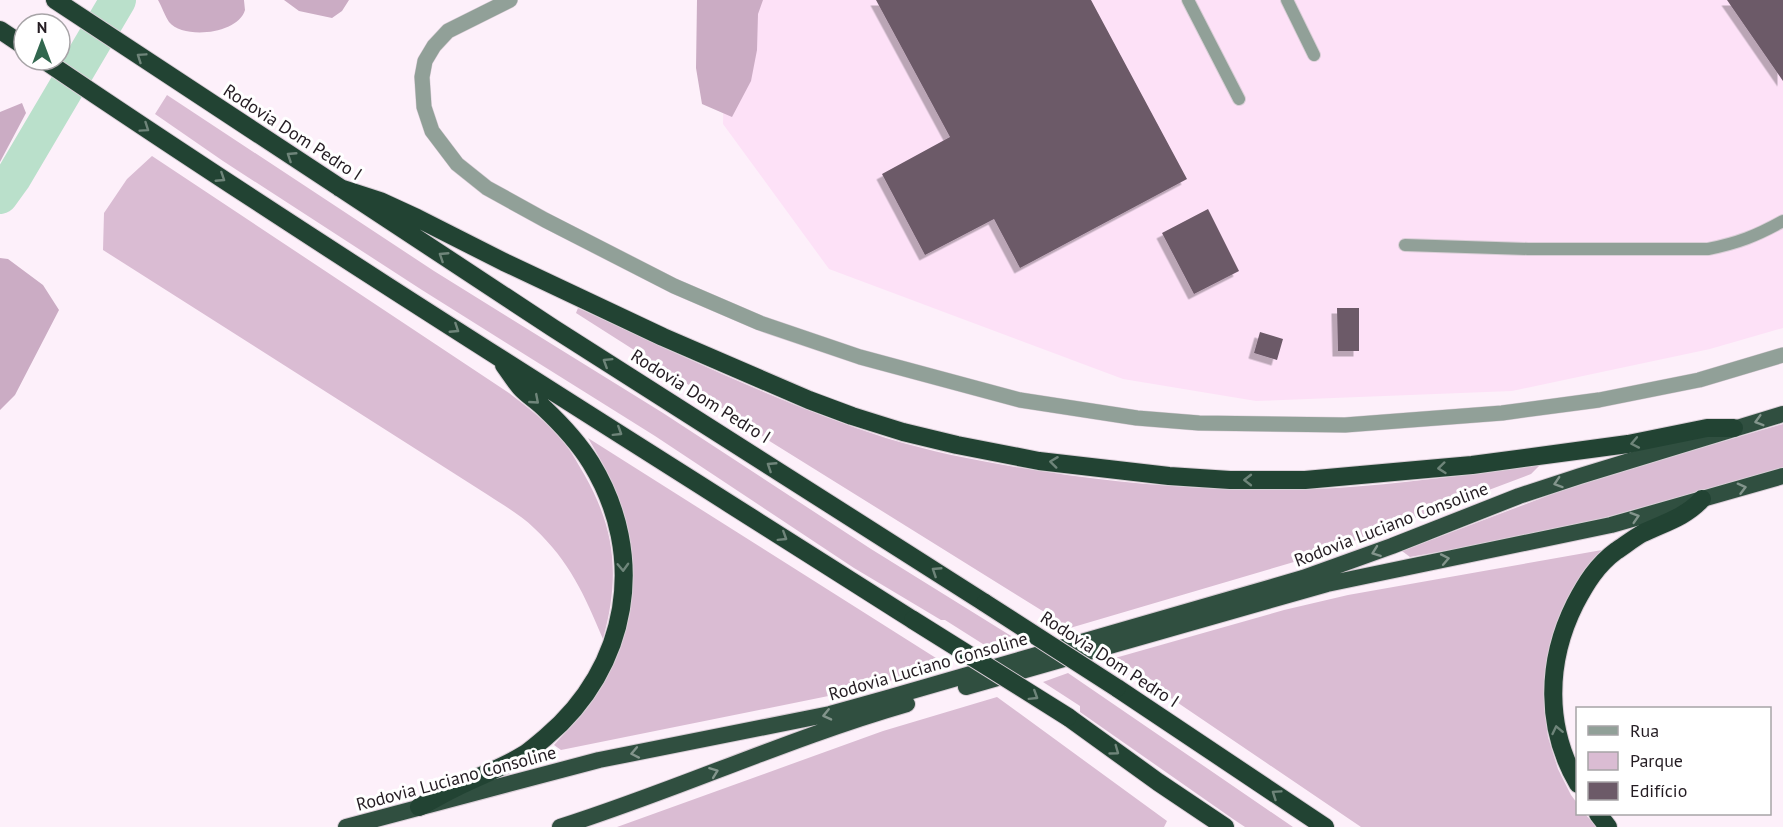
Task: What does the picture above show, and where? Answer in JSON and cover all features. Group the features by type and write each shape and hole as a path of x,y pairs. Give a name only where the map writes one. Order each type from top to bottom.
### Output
{"highway":[{"name":"Rodovia Dom Pedro I","path":"55,0 553,328 1117,688 1324,827"},
{"path":"62,72 171,146 498,356 1068,717 1225,827"},
{"path":"339,188 380,201 663,337 808,400 903,432 957,445 1039,460 1169,476 1230,480 1305,480 1484,463 1628,444 1707,428 1734,428"},
{"path":"419,807 526,753 573,711 594,684 607,658 614,639 620,608 624,576 623,551 617,521 603,484 571,436 543,407 519,387 498,356"},
{"name":"Rodovia Luciano Consoline","path":"346,827 599,760 830,714 974,673 1303,578 1519,496 1783,414"},
{"name":"Rodovia Luciano Consoline","path":"560,827 824,730 1254,604 1328,584 1611,525 1783,476"},
{"path":"1576,780 1560,746 1554,717 1552,687 1561,636 1573,609 1597,567 1641,534 1693,509 1702,499"}],"street":[{"path":"510,0 448,31 434,46 425,61 422,77 424,107 432,131 457,164 487,188 674,286 760,323 860,357 1020,400 1137,417 1199,423 1345,425 1502,413 1599,400 1699,380 1783,355"}],"lane":[{"path":"1188,0 1239,99"},
{"path":"1287,0 1314,56"},
{"path":"1405,245 1528,249 1708,249 1748,239 1783,221"}],"shaded area":[{"path":"158,0 244,0 245,10 232,25 222,29 210,32 186,31 176,28 169,22"},
{"path":"284,0 349,0 342,11 332,18 299,11"},
{"path":"697,0 763,0 758,14 757,50 751,81 732,117 702,104 696,68"},
{"path":"726,0 1783,0 1783,328 1710,349 1512,391 1256,401 1123,379 829,269 723,124"},
{"path":"22,103 26,113 0,162 0,112"},
{"path":"0,258 8,259 43,285 59,310 15,395 0,410"}],"green space":[{"path":"167,95 434,271 663,413 871,549 1021,642 994,651 854,568 655,436 422,290 223,161 155,114"},
{"path":"152,156 509,393 555,432 584,474 595,495 609,534 613,574 612,595 603,639 567,566 547,541 512,510 103,250 104,213 127,179"},
{"path":"578,308 730,378 846,425 931,450 1021,468 1134,483 1269,490 1387,484 1540,465 1531,474 1311,557 1070,628 771,442 689,385 576,313"},
{"path":"1783,424 1783,468 1589,522 1527,536 1410,557 1402,551 1560,491"},
{"path":"588,438 947,665 853,691 561,750 554,745 580,715 601,683 617,651 628,618 632,584 630,549 623,512 608,474"},
{"path":"1602,550 1588,567 1546,673 1544,704 1548,737 1558,769 1576,802 1576,815 1586,815 1597,827 1361,827 1156,688 1157,683 1115,658 1284,610 1348,595"},
{"path":"1068,673 1293,827 1245,827 1233,819 1080,712 1080,706 1043,682"},
{"path":"997,697 1167,821 1164,827 617,827 883,731"}],"building":[{"path":"876,0 1091,0 1187,179 1020,268 994,219 925,255 882,174 950,137"},
{"path":"1727,0 1783,0 1783,81"},
{"path":"1208,209 1239,271 1194,294 1162,233"},
{"path":"1337,308 1359,308 1359,351 1338,351"},
{"path":"1260,332 1283,339 1277,360 1254,353"}],"waterway":[{"path":"0,196 13,178 118,0"}]}
